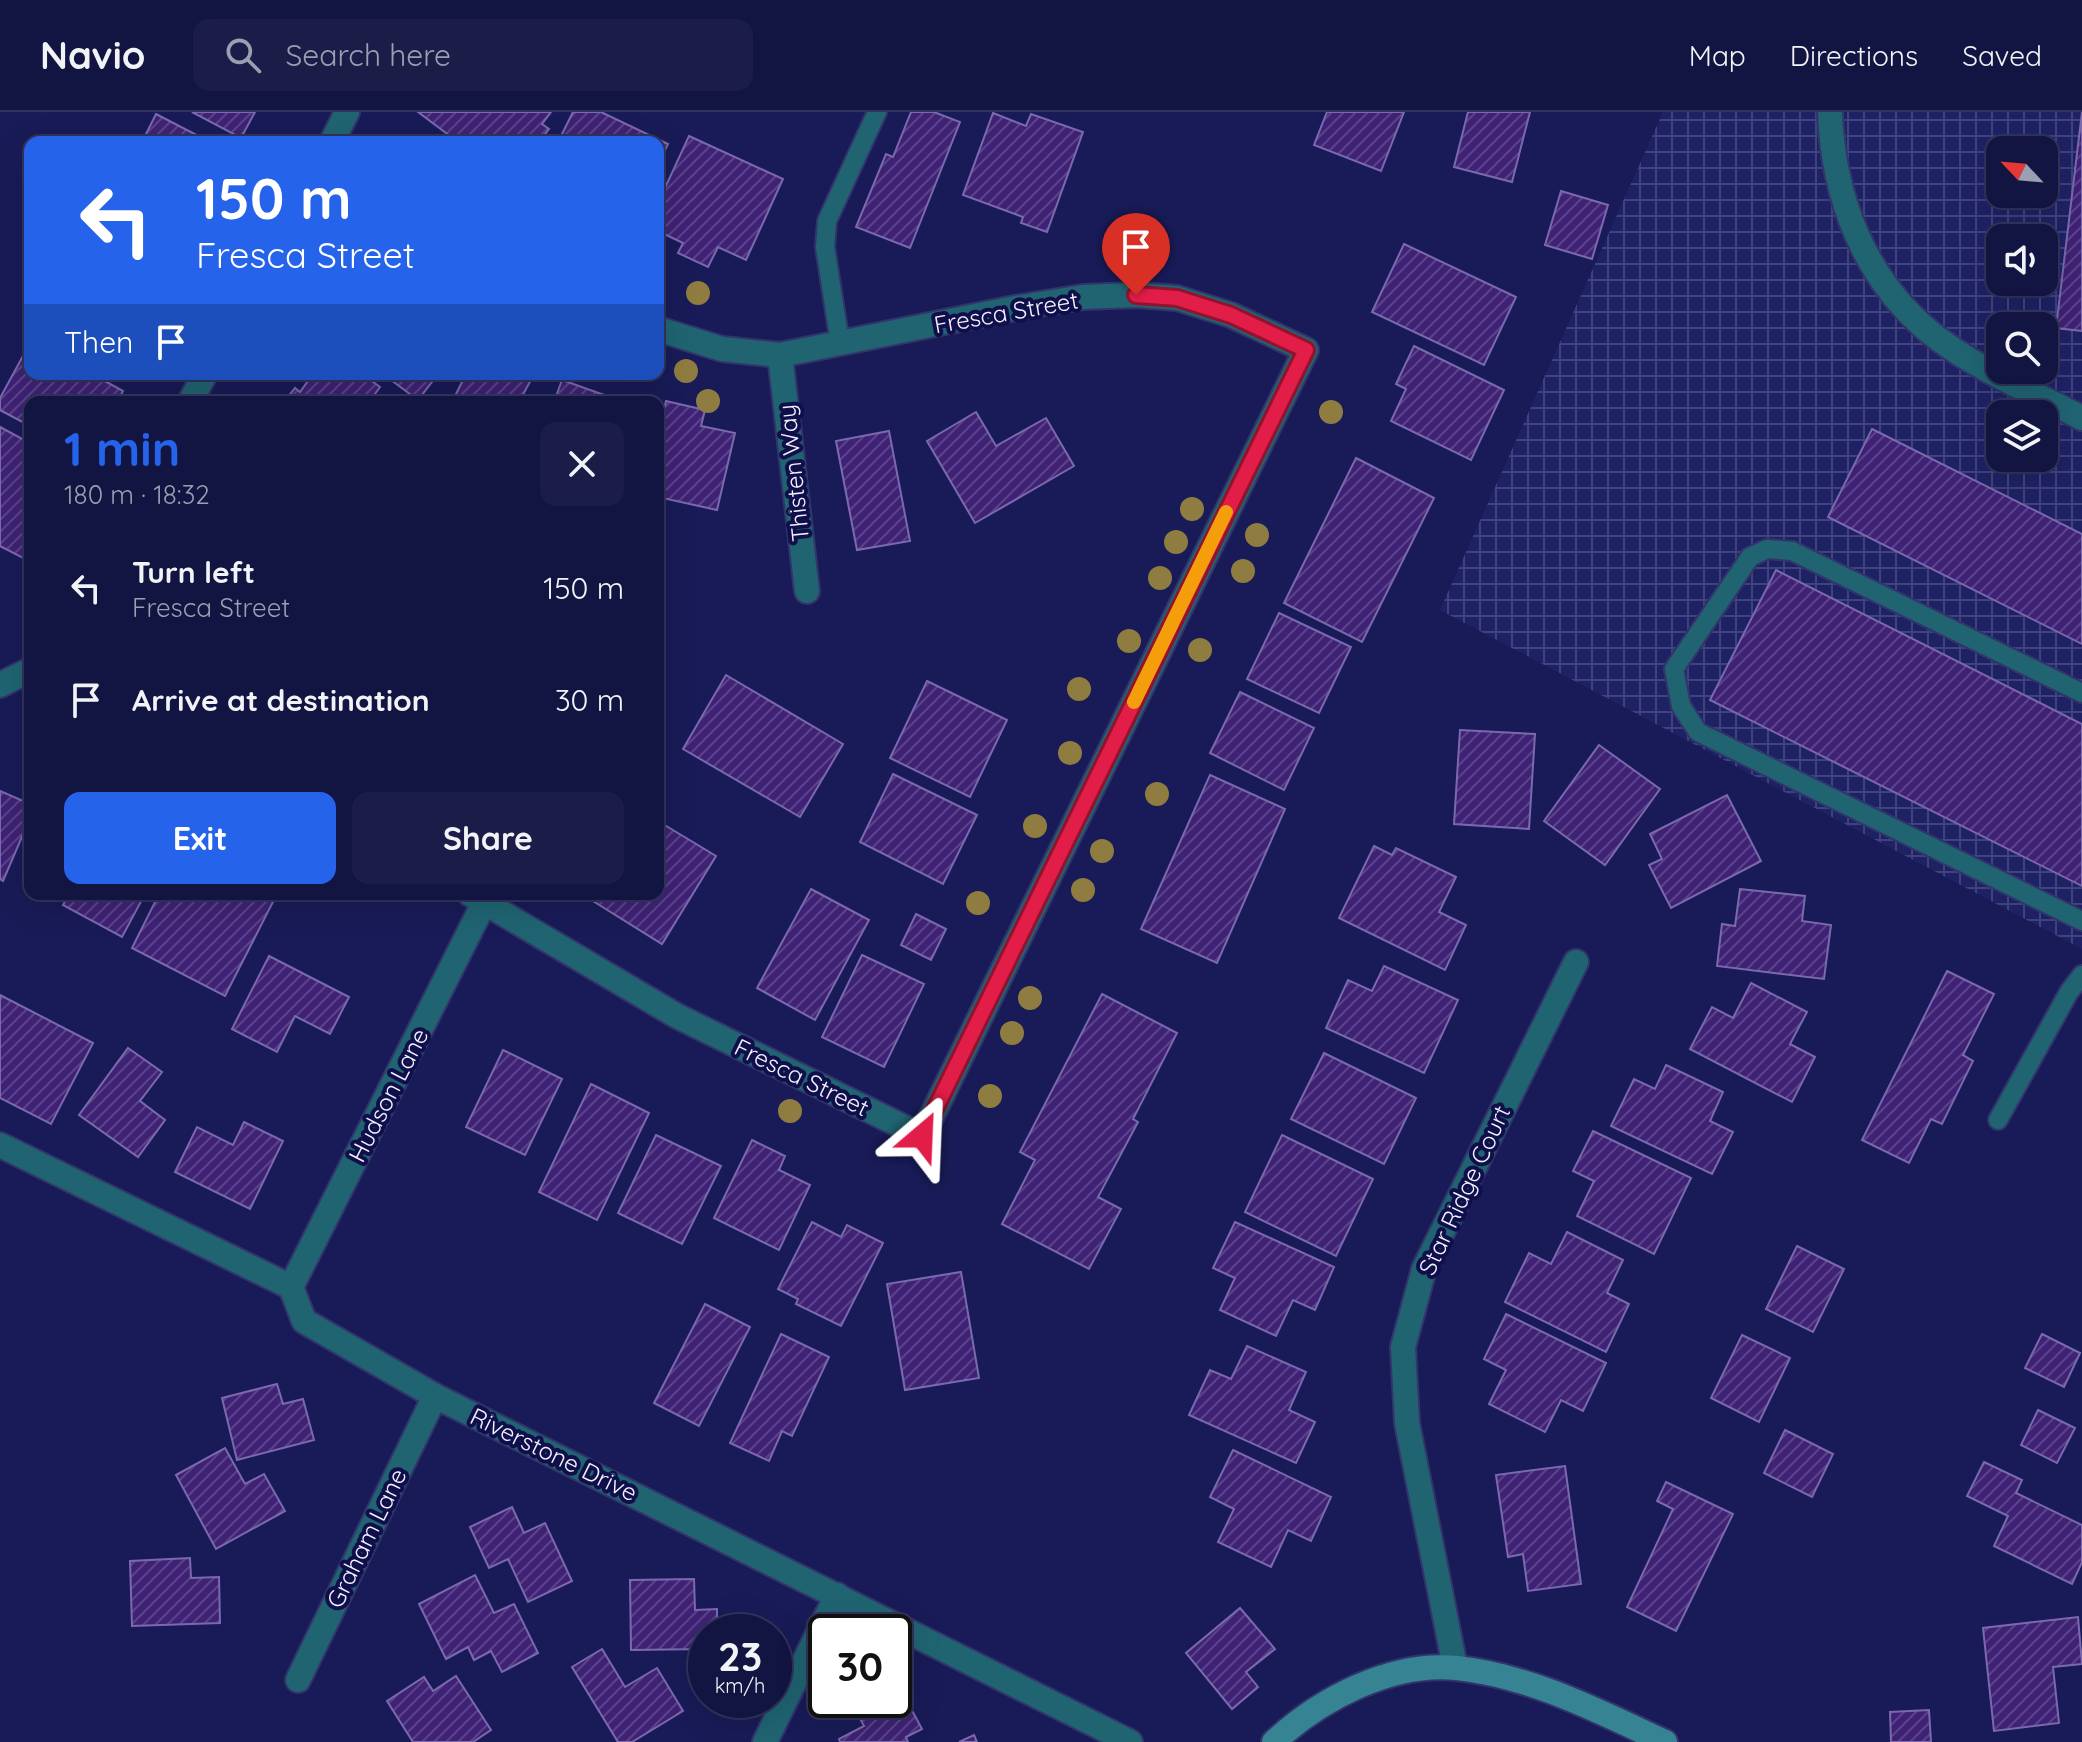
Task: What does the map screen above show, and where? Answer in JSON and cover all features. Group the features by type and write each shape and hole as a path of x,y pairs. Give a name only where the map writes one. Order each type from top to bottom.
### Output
{"street":[{"path":"1830,112 1831,152 1844,205 1866,256 1898,303 1933,335 1981,366 2082,418"},
{"name":"Fresca Street","path":"480,900 677,1016 922,1136 1306,350 1231,315 1177,298 1136,295 1069,299 780,355 722,349 664,331"},
{"name":"Thisten Way","path":"780,355 807,591"},
{"path":"0,685 24,673"},
{"name":"Hudson Lane","path":"291,1287 476,900"},
{"name":"Star Ridge Court","path":"1455,1667 1407,1423 1403,1347 1424,1269 1576,962"},
{"path":"0,1145 291,1287"},
{"name":"Riverstone Drive","path":"291,1287 304,1321 435,1396 1130,1742"},
{"name":"Graham Lane","path":"298,1680 435,1396"},
{"path":"765,1742 837,1595"},
{"path":"1274,1742 1295,1722 1350,1688 1407,1671 1455,1667 1502,1676 1555,1692 1665,1742"}],"lane":[{"path":"840,343 825,247 827,221 877,112"},
{"path":"2082,693 1792,551 1767,549 1750,557 1674,669 1681,706 1698,732 2082,921"},
{"path":"1998,1120 2069,992 2082,975"}],"shaded area":[{"path":"1663,112 2082,112 2082,949 1440,610"}],"building":[{"path":"192,112 255,112 242,136"},
{"path":"418,112 551,112 542,124 549,129 544,136 450,136"},
{"path":"573,112 601,112 651,136 561,136"},
{"path":"911,112 934,112 960,122 910,248 856,227 886,154 893,157"},
{"path":"1327,112 1404,112 1381,171 1314,145"},
{"path":"1468,112 1530,112 1512,182 1454,167"},
{"path":"2082,112 2082,331 2058,328"},
{"path":"993,113 1026,126 1031,114 1083,132 1047,232 1021,223 1023,217 963,195"},
{"path":"156,114 198,136 145,136"},
{"path":"689,136 783,179 746,260 718,247 708,267 678,253 683,243 664,234 664,190"},
{"path":"1561,191 1608,205 1592,259 1545,245"},
{"path":"1404,244 1516,297 1484,365 1372,312"},
{"path":"1414,346 1504,390 1471,460 1391,421 1406,389 1396,384"},
{"path":"24,354 24,380 103,380 123,391 120,396 24,396 24,423 0,410 0,398"},
{"path":"309,380 370,380 380,387 373,396 289,396 295,388 300,392"},
{"path":"391,380 433,380 421,396 413,396"},
{"path":"463,380 531,380 522,396 455,396"},
{"path":"562,380 607,396 556,396"},
{"path":"666,401 705,410 701,426 735,433 717,510 664,498"},
{"path":"976,412 996,446 1046,418 1074,466 975,523 927,441"},
{"path":"0,427 24,440 24,558 0,546"},
{"path":"1872,429 2082,534 2082,644 1828,517"},
{"path":"889,431 910,541 857,550 836,441"},
{"path":"1356,458 1434,498 1362,642 1284,603"},
{"path":"1776,570 2082,724 2082,886 1710,700"},
{"path":"1279,613 1351,647 1319,713 1247,679"},
{"path":"726,675 843,744 800,817 683,749"},
{"path":"927,681 1007,720 970,797 890,758"},
{"path":"1240,692 1314,728 1284,790 1210,753"},
{"path":"1460,730 1535,734 1529,829 1454,824"},
{"path":"1599,745 1660,789 1605,865 1544,821"},
{"path":"893,774 977,815 943,884 860,842"},
{"path":"1210,775 1285,809 1217,963 1141,929"},
{"path":"0,791 24,801 24,832 3,881 0,879"},
{"path":"1727,795 1761,861 1671,908 1649,865 1662,859 1650,834"},
{"path":"664,825 716,856 662,944 591,900 664,900"},
{"path":"1374,846 1392,855 1396,848 1456,877 1439,912 1466,925 1445,970 1339,918"},
{"path":"811,889 869,920 815,1020 757,988"},
{"path":"1740,889 1805,896 1802,921 1831,925 1824,979 1717,966 1722,924 1735,926"},
{"path":"66,900 142,900 122,937 63,905"},
{"path":"156,900 274,900 225,996 132,948"},
{"path":"916,914 946,929 931,960 901,945"},
{"path":"862,955 924,984 884,1067 822,1037"},
{"path":"269,956 349,997 330,1034 295,1016 277,1052 232,1029"},
{"path":"1384,966 1458,1000 1424,1073 1326,1028 1348,980 1372,991"},
{"path":"1947,971 1994,994 1963,1055 1973,1061 1942,1124 1931,1119 1909,1163 1862,1140"},
{"path":"1751,983 1807,1012 1790,1044 1815,1057 1792,1102 1690,1049 1712,1007 1733,1018"},
{"path":"1102,994 1177,1033 1133,1119 1138,1122 1098,1197 1121,1209 1089,1269 1002,1224 1035,1160 1020,1152"},
{"path":"0,995 93,1043 51,1124 0,1098"},
{"path":"128,1048 162,1072 140,1101 165,1120 138,1157 79,1115"},
{"path":"503,1050 562,1079 525,1155 466,1127"},
{"path":"1324,1053 1416,1098 1384,1164 1291,1119"},
{"path":"1666,1065 1723,1092 1710,1121 1733,1132 1712,1174 1611,1126 1634,1079 1655,1089"},
{"path":"591,1084 649,1113 597,1220 539,1192"},
{"path":"244,1122 283,1141 250,1209 175,1172 197,1127 233,1145"},
{"path":"1593,1131 1691,1178 1654,1254 1577,1216 1594,1181 1573,1171"},
{"path":"656,1135 721,1166 682,1244 618,1213"},
{"path":"1282,1135 1373,1179 1336,1256 1245,1212"},
{"path":"752,1140 785,1156 779,1170 810,1185 779,1250 714,1218"},
{"path":"812,1222 841,1237 847,1225 883,1243 841,1326 796,1304 798,1299 778,1289"},
{"path":"1235,1222 1334,1267 1315,1310 1293,1300 1276,1336 1220,1310 1235,1278 1213,1268"},
{"path":"1567,1232 1623,1260 1607,1293 1629,1304 1606,1352 1505,1302 1529,1253 1551,1264"},
{"path":"1797,1246 1844,1269 1813,1332 1766,1309"},
{"path":"961,1272 979,1378 905,1390 887,1284"},
{"path":"705,1304 750,1327 699,1426 654,1403"},
{"path":"1506,1314 1606,1363 1583,1411 1561,1400 1545,1432 1489,1404 1506,1370 1484,1359"},
{"path":"781,1334 829,1357 792,1436 782,1431 769,1461 730,1443"},
{"path":"2042,1334 2080,1353 2064,1387 2025,1368"},
{"path":"1742,1335 1790,1358 1759,1422 1711,1398"},
{"path":"1247,1346 1306,1372 1289,1410 1315,1422 1296,1463 1189,1415 1210,1370 1231,1379"},
{"path":"277,1384 283,1404 303,1399 314,1440 237,1460 222,1398"},
{"path":"2038,1410 2075,1428 2057,1463 2021,1445"},
{"path":"1785,1430 1833,1454 1812,1497 1764,1473"},
{"path":"225,1448 245,1484 264,1474 285,1511 216,1549 176,1475"},
{"path":"1233,1450 1331,1497 1311,1541 1288,1530 1271,1567 1218,1542 1234,1509 1210,1497"},
{"path":"1984,1462 2022,1480 2016,1493 2082,1525 2082,1562 2072,1584 1994,1546 2008,1516 1967,1496"},
{"path":"1565,1466 1581,1584 1528,1591 1523,1554 1508,1557 1496,1475"},
{"path":"1666,1482 1733,1514 1676,1631 1627,1607 1673,1509 1657,1501"},
{"path":"512,1507 524,1533 545,1523 572,1581 528,1602 508,1559 489,1568 470,1527"},
{"path":"190,1558 191,1578 219,1577 220,1623 132,1626 130,1561"},
{"path":"475,1575 494,1613 514,1604 538,1653 502,1672 491,1651 474,1660 468,1647 446,1659 419,1604"},
{"path":"694,1579 695,1610 717,1609 717,1614 688,1614 688,1649 631,1650 630,1580"},
{"path":"1240,1608 1275,1649 1246,1672 1258,1687 1232,1709 1186,1653"},
{"path":"2078,1617 2082,1664 2053,1667 2059,1723 1994,1731 1983,1628"},
{"path":"602,1649 625,1687 657,1668 683,1711 632,1742 618,1742 572,1667"},
{"path":"456,1676 491,1730 473,1742 413,1742 387,1701 424,1677 433,1691"},
{"path":"912,1710 922,1729 906,1737 908,1742 840,1742 839,1739 864,1726 860,1718 912,1718"},
{"path":"1929,1710 1931,1742 1891,1742 1890,1712"},
{"path":"974,1735 977,1742 959,1742"}],"slow traffic":[{"path":"1134,702 1226,512"}],"route":[{"path":"922,1136 1306,350 1231,315 1177,298 1136,295"}]}
